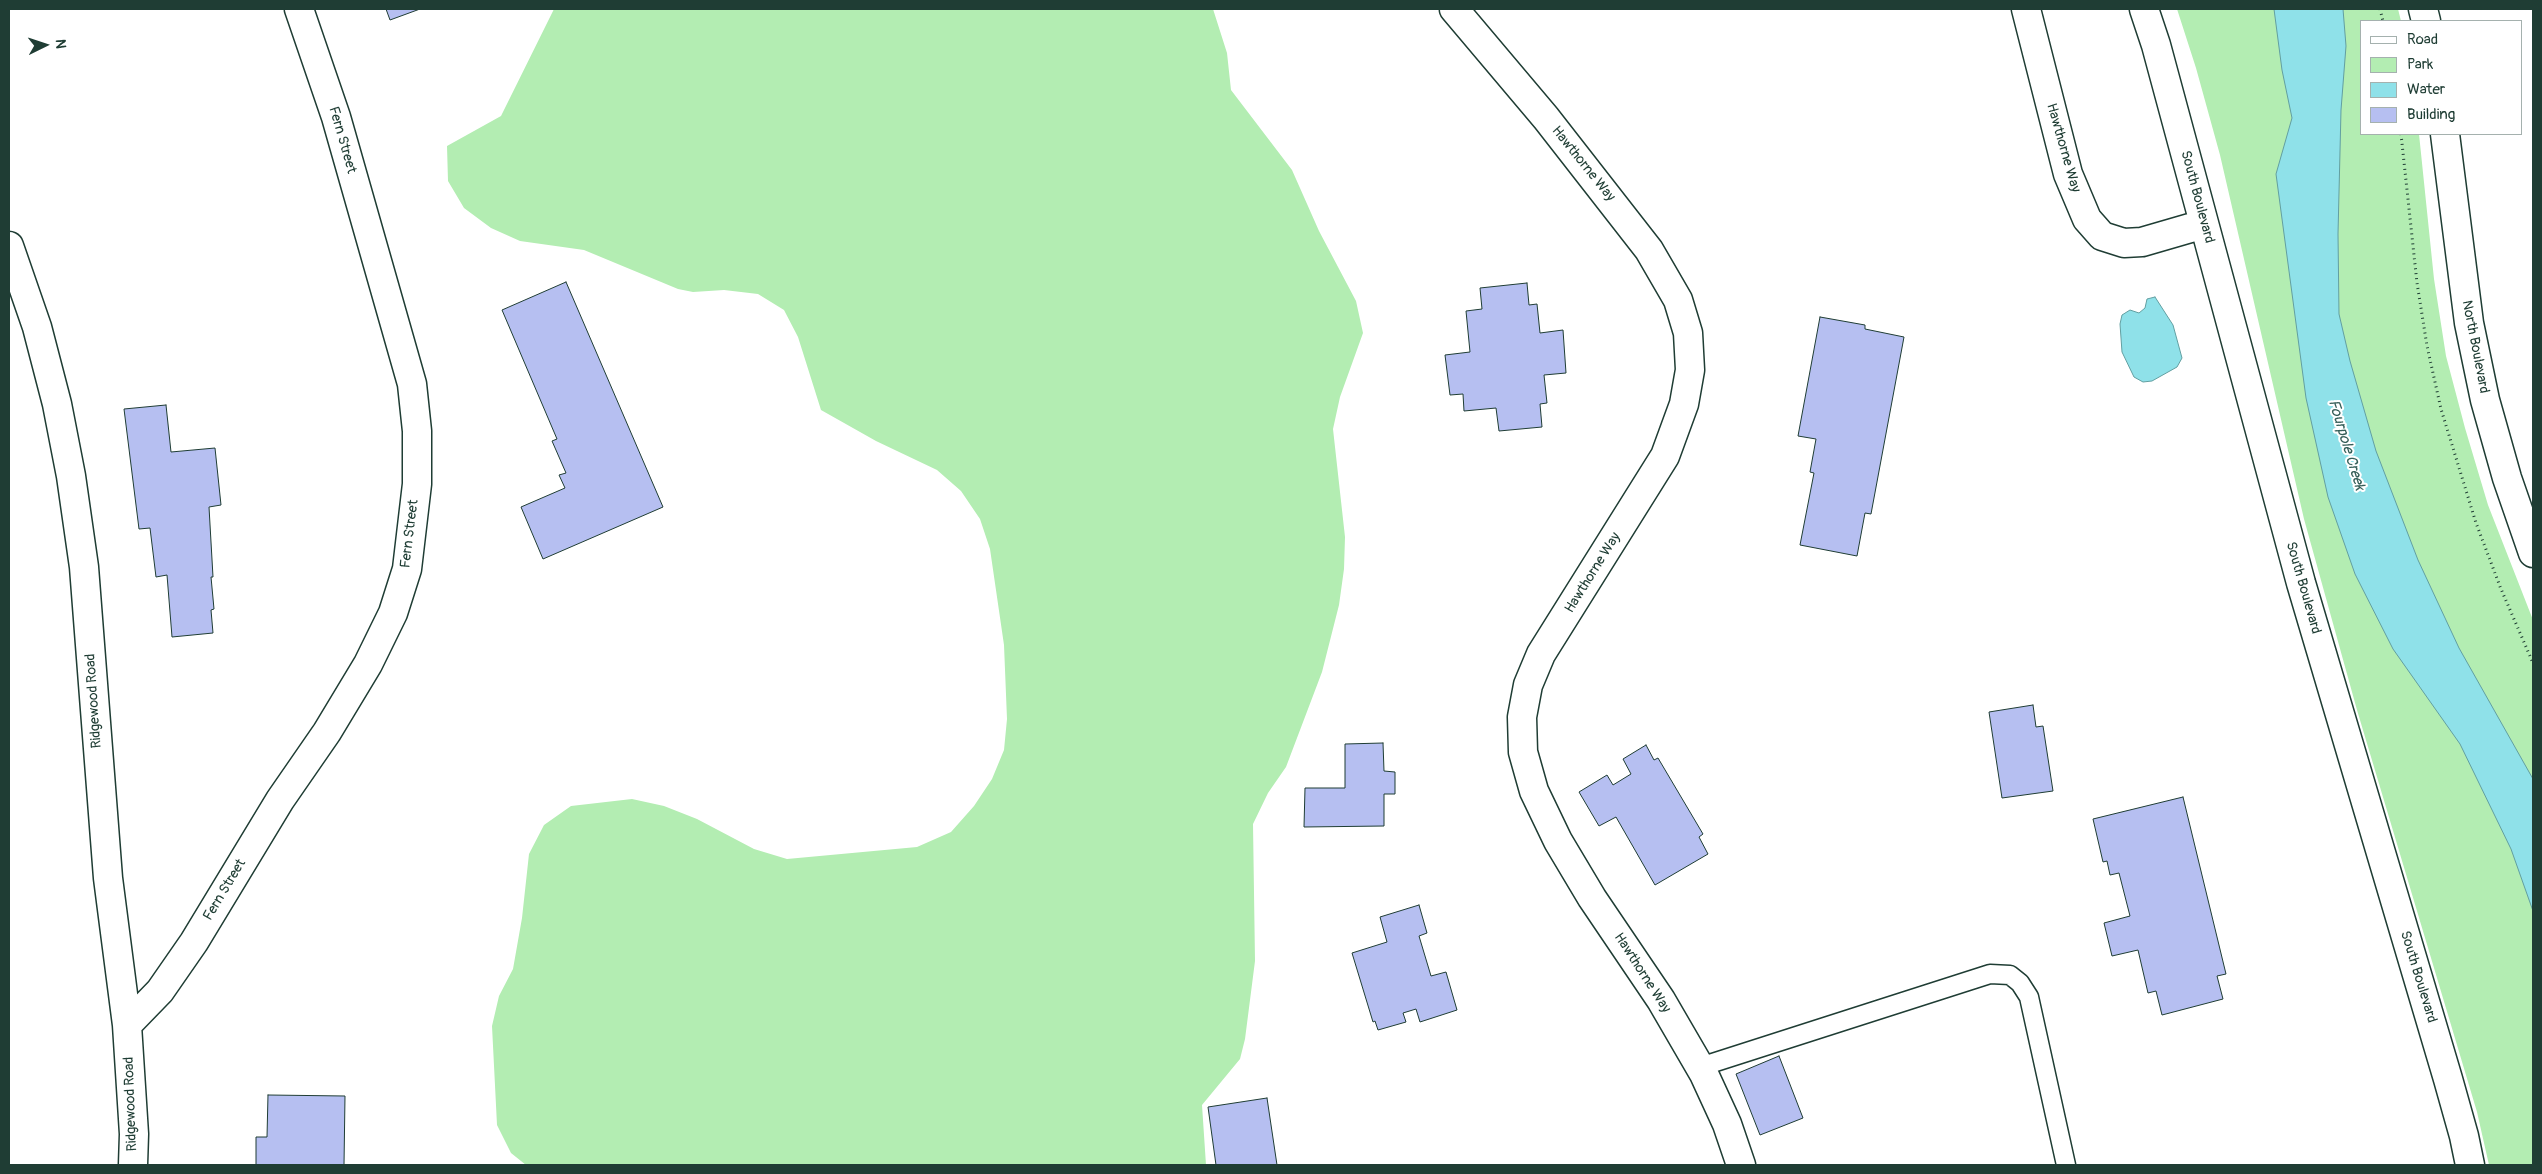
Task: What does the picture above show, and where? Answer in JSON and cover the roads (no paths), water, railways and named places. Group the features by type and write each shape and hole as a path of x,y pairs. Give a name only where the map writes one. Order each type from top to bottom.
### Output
{"street":[{"name":"Fern Street","path":"127,1025 160,991 194,942 280,800 327,732 393,613 407,569 417,484 417,431 412,384 336,117 299,9"},
{"name":"Hawthorne Way","path":"1454,9 1552,125 1649,250 1678,300 1688,333 1690,370 1684,404 1665,456 1541,654 1528,685 1522,717 1523,752 1534,791 1558,841 1592,898 1661,1000 1700,1067 1727,1124 1741,1165"},
{"name":"Hawthorne Way","path":"2026,9 2068,174 2087,219 2102,236 2124,243 2142,242 2204,224"},
{"name":"South Boulevard","path":"2144,9 2156,45 2301,583 2445,1070 2464,1136 2470,1165"},
{"name":"North Boulevard","path":"2445,135 2469,323 2485,400 2507,478 2533,553"},
{"name":"Ridgewood Road","path":"9,246 38,327 57,404 71,476 84,567 108,878 127,1025 134,1134 133,1165"}],"lane":[{"path":"1700,1067 1990,974 2010,975 2020,983 2029,997 2066,1165"}],"water":[{"name":"Fourpole Creek","path":"2274,9 2343,9 2346,46 2341,110 2338,234 2339,314 2350,361 2376,451 2418,560 2459,648 2533,779 2533,911 2511,849 2460,744 2393,649 2355,574 2328,497 2306,398 2276,174 2292,118 2282,70"},
{"path":"2155,297 2173,325 2182,358 2177,367 2152,381 2143,382 2134,377 2122,352 2120,324 2122,315 2130,310 2139,313 2145,308 2147,299"}]}
